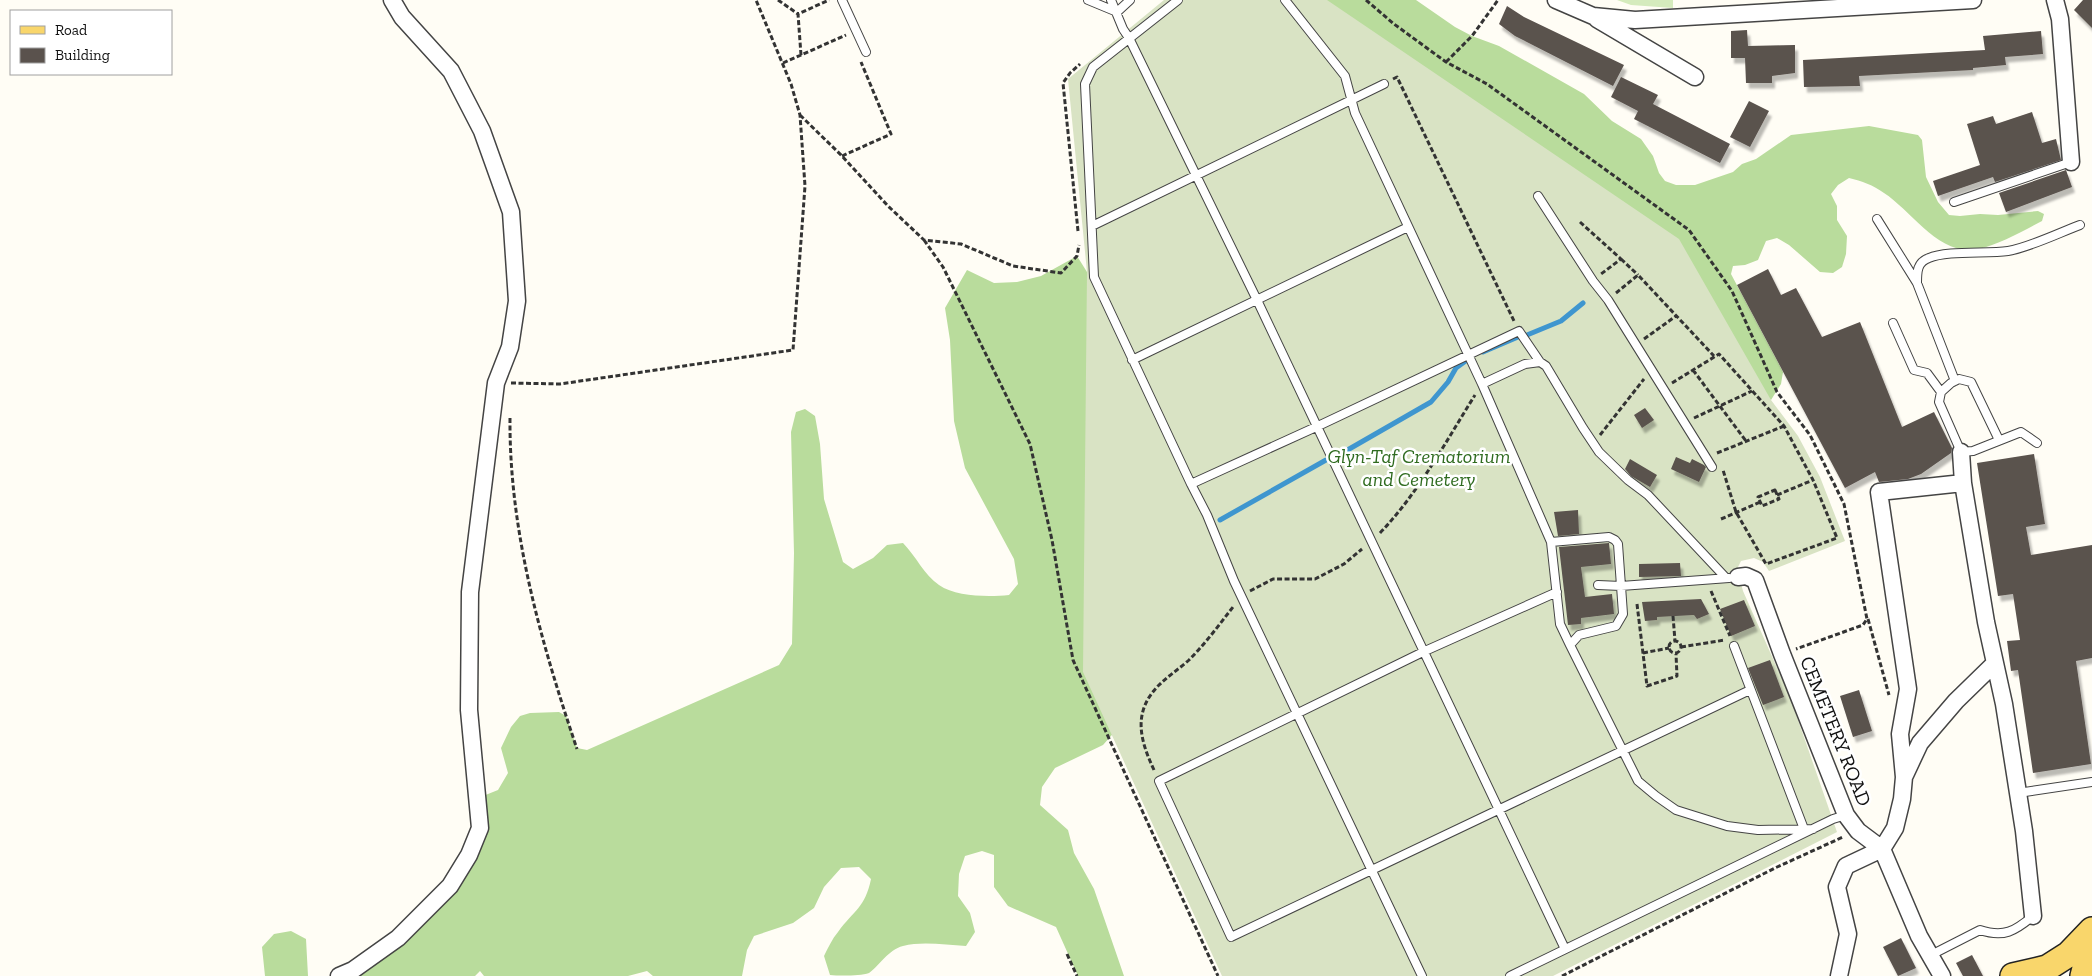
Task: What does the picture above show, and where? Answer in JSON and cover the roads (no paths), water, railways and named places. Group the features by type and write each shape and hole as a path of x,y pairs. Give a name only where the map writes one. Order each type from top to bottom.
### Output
{"main road":[{"path":"2013,976 2047,968 2069,954 2092,930"},
{"path":"2083,976 2092,942"}],"street":[{"path":"339,976 353,970 398,938 450,886 469,855 480,828 469,710 470,592 505,386 516,300 511,212 482,131 451,72 402,17 392,0"},
{"path":"1556,0 1593,16 1695,77"},
{"path":"1593,16 1635,20 1770,6 1973,0"},
{"path":"2055,0 2060,19 2071,162"},
{"path":"1961,452 1963,483 1986,622 2004,704 2018,794 2033,916"},
{"path":"1839,976 1848,934 1837,887 1846,866 1882,849 1895,828 1902,799 1904,777 1900,734 1908,689 1879,492 1963,483"},
{"name":"CEMETERY ROAD","path":"1732,578 1746,576 1755,580 1782,654 1846,815 1858,831 1882,849"},
{"path":"1904,777 1920,743 1956,702 1995,663"},
{"path":"1882,849 1919,936 1942,976"}],"lane":[{"path":"842,0 866,52"},
{"path":"1088,0 1117,12"},
{"path":"1111,0 1123,29 1257,300 1316,428 1372,541 1565,949"},
{"path":"1117,12 1130,0"},
{"path":"1178,0 1093,67 1085,84 1094,277 1191,484 1207,514 1242,597 1296,713 1422,976"},
{"path":"1285,0 1345,76 1355,113 1482,384 1551,542 1560,624 1638,781 1676,810 1727,826 1758,830 1809,829"},
{"path":"1092,226 1384,84"},
{"path":"1954,202 2071,162"},
{"path":"1538,196 1593,281 1608,300 1712,467"},
{"path":"1876,219 1917,283 1955,381"},
{"path":"1917,283 1916,271 1927,258 1939,255 2011,251 2080,225"},
{"path":"1132,360 1408,227"},
{"path":"1893,323 1914,370 1927,373 1941,392"},
{"path":"1191,484 1316,428 1519,331 1540,362 1546,366 1593,443 1617,470 1648,494 1732,578"},
{"path":"1482,384 1525,364 1540,362"},
{"path":"1999,440 1971,382 1966,379 1955,381 1941,392 1939,402 1961,452 1973,452 2021,432 2037,443"},
{"path":"1551,542 1609,537 1618,544 1623,614 1620,622 1616,626 1580,635 1570,645"},
{"path":"1598,585 1621,586 1732,578"},
{"path":"1557,592 1424,651 1160,781 1232,937 1750,690"},
{"path":"1734,646 1750,690 1809,829"},
{"path":"2018,794 2092,782"},
{"path":"1510,976 1809,829 1846,815"},
{"path":"1931,955 1980,930 1995,935 2017,929 2033,916"}],"waterway":[{"path":"1527,335 1561,321 1583,303"},
{"path":"1483,352 1518,337"},
{"path":"1337,456 1431,402 1448,382 1456,368 1467,360"},
{"path":"1220,520 1326,460"}],"park label":[{"name":"Glyn-Taf Crematorium and Cemetery","path":"1419,468"}]}
